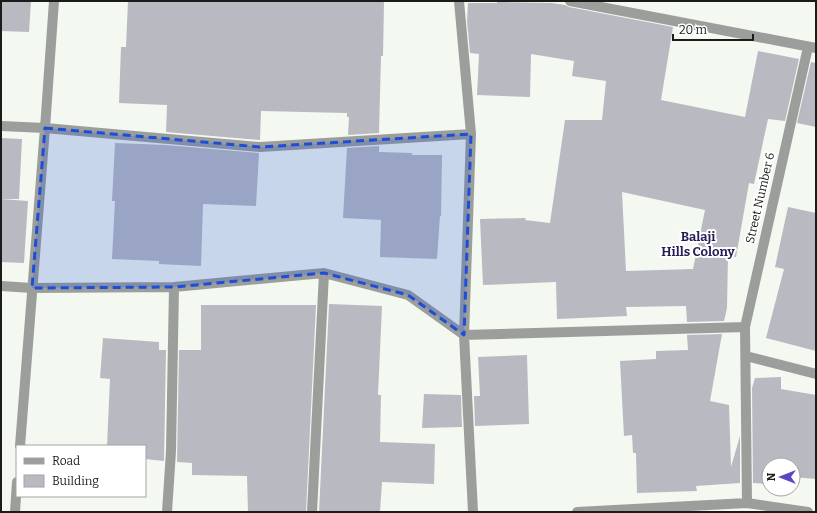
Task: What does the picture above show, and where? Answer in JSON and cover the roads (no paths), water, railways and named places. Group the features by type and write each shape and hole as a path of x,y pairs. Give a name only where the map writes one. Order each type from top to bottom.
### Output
{"street":[{"path":"20,445 54,1"},
{"path":"459,1 471,134 464,335 473,512"},
{"path":"570,1 812,48"},
{"name":"Street Number 6","path":"747,503 745,327 812,48"},
{"path":"1,126 45,128 260,147 471,134"},
{"path":"1,286 32,288 174,287 324,273 408,295 464,335 745,327"},
{"path":"312,512 324,273"},
{"path":"167,512 171,451 174,287"},
{"path":"746,356 816,374"},
{"path":"15,512 16,497"},
{"path":"577,512 629,511 747,503 808,512"}],"district":[{"name":"Balaji Hills Colony","path":"698,244"}]}
